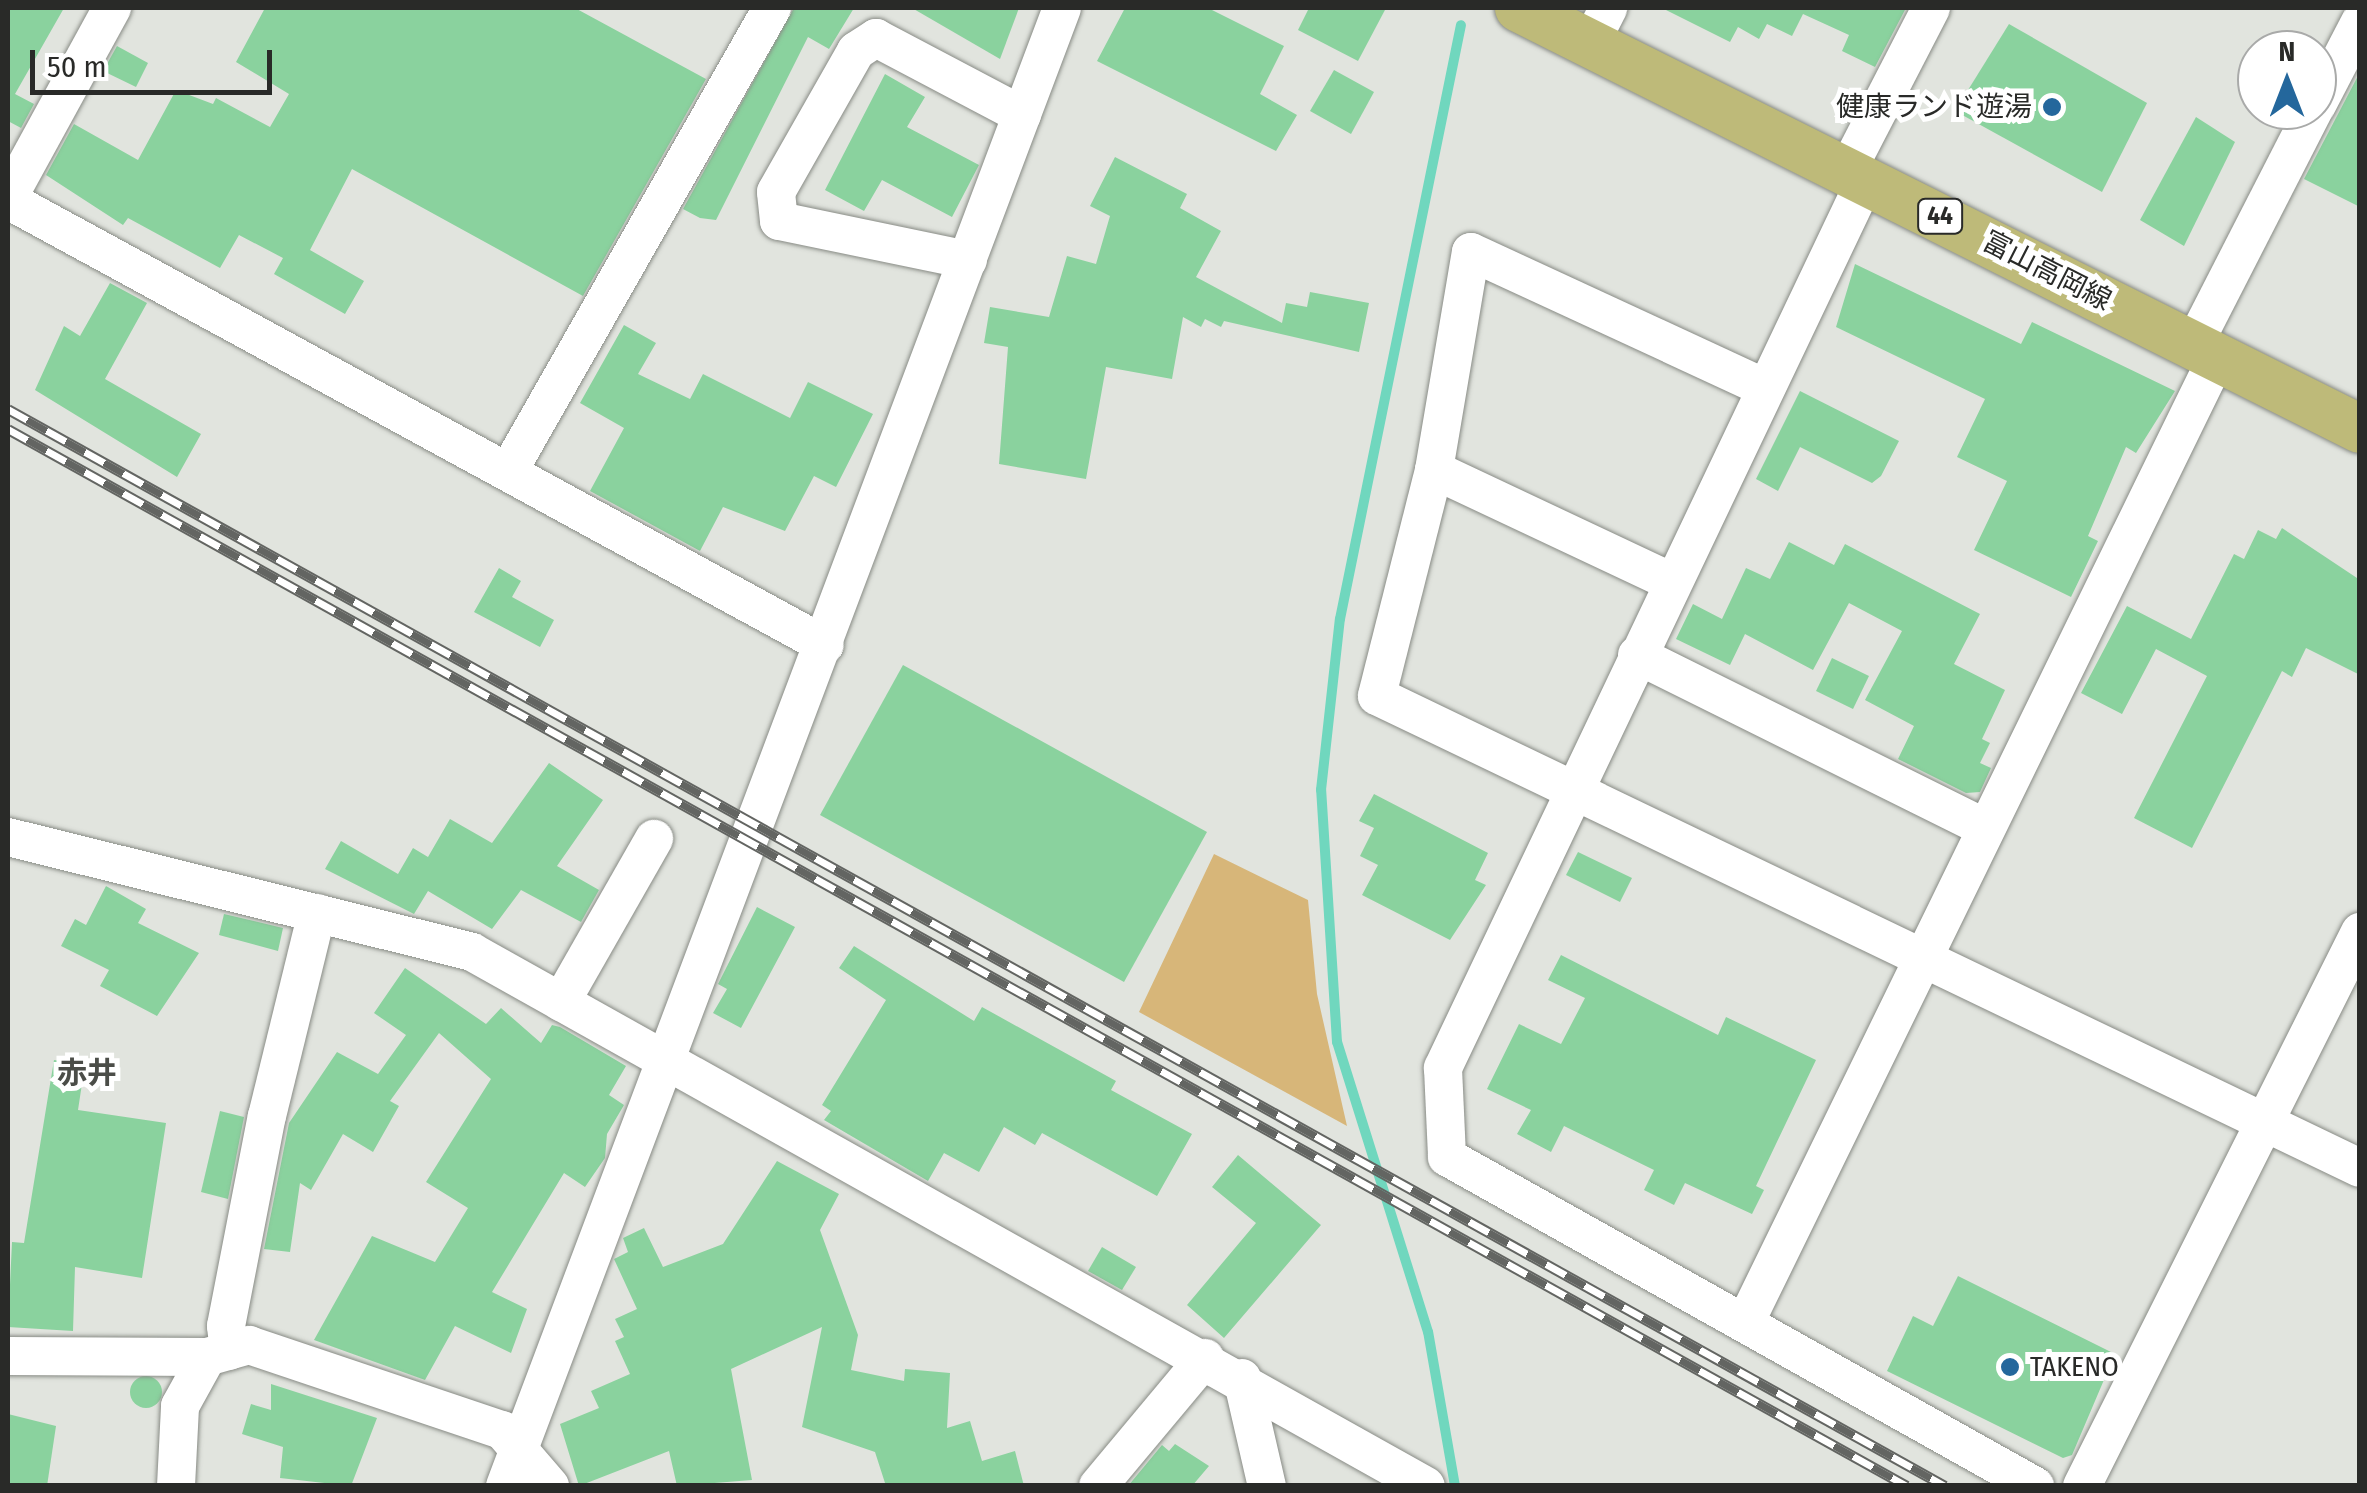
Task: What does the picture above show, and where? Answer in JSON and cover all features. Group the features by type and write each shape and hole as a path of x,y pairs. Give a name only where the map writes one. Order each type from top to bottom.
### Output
{"main road":[{"name":"富山高岡線","path":"1520,8 1600,24 1857,174 2360,428"}],"street":[{"path":"112,8 8,199 824,645"},
{"path":"508,472 772,8"},
{"path":"505,1486 1062,8"},
{"path":"1931,8 1766,388 1442,1068 1447,1157 1747,1319 2035,1486"},
{"path":"2337,66 2360,22"},
{"path":"968,260 779,222 776,192 856,52 876,38 1022,116"},
{"path":"1747,1319 1927,956 1982,826 2306,130"},
{"path":"1766,388 1471,252 1434,470 1377,696 1574,784 2360,1168"},
{"path":"1434,470 1672,582"},
{"path":"1637,655 1982,826"},
{"path":"8,836 472,952 1242,1378 1426,1486"},
{"path":"561,1002 654,839"},
{"path":"176,1486 180,1406 218,1354 226,1326 268,1116 317,914"},
{"path":"2082,1486 2267,1125 2360,932"},
{"path":"8,1356 218,1354 249,1344 502,1430 550,1486"},
{"path":"1098,1486 1206,1358"},
{"path":"1242,1378 1267,1486"}],"shaded area":[{"path":"1214,854 1308,900 1317,994 1347,1126 1139,1012"}],"building":[{"path":"8,8 64,8 15,94 34,104 21,128 8,121"},
{"path":"265,8 575,8 706,79 583,296 352,169 310,250 364,281 345,314 274,274 283,258 239,235 220,268 128,218 123,225 46,175 74,124 138,160 176,90 213,104 216,98 270,127 289,94 236,62"},
{"path":"794,8 854,8 829,49 808,37 716,220 700,218 683,209"},
{"path":"912,8 1019,8 1000,59"},
{"path":"1125,8 1208,8 1284,46 1260,94 1297,115 1276,151 1097,61"},
{"path":"1309,8 1386,8 1358,61 1298,30"},
{"path":"1662,8 1906,8 1875,67 1842,51 1849,35 1803,14 1792,36 1767,24 1759,39 1738,27 1730,42"},
{"name":"健康ランド遊湯","path":"2009,24 2147,103 2102,192 1955,111"},
{"path":"117,46 148,63 136,87 103,71"},
{"path":"1334,70 1374,92 1351,134 1310,111"},
{"path":"2360,72 2360,207 2304,179 2330,130 2337,130 2337,116"},
{"path":"885,74 925,97 907,127 979,165 952,217 882,180 864,211 825,190"},
{"path":"2196,117 2235,142 2184,246 2140,220"},
{"path":"1115,157 1187,194 1180,208 1221,231 1196,277 1282,323 1286,303 1307,307 1310,292 1369,303 1359,352 1224,321 1221,327 1205,319 1201,327 1183,317 1172,379 1106,367 1086,479 999,464 1008,347 984,343 990,307 1049,317 1067,256 1096,264 1110,216 1090,206"},
{"path":"1855,264 2021,344 2032,322 2175,391 2136,453 2126,447 2088,536 2098,541 2071,597 1974,550 2007,481 1957,457 1985,399 1836,327"},
{"path":"110,283 147,303 105,379 201,434 177,477 35,390 64,326 80,336"},
{"path":"624,325 656,343 638,374 690,399 703,374 790,418 808,382 873,414 836,487 814,476 785,531 723,507 700,551 590,491 624,428 580,403"},
{"path":"1800,391 1899,441 1881,476 1872,483 1800,447 1778,491 1756,479"},
{"path":"2282,528 2360,580 2360,675 2306,648 2292,677 2282,671 2192,848 2134,818 2207,676 2156,649 2122,714 2081,693 2127,606 2191,639 2234,554 2244,559 2258,530 2276,539"},
{"path":"1789,542 1834,565 1845,544 1980,614 1954,664 2005,690 1982,739 1990,743 1980,763 1991,768 1980,792 1966,793 1898,759 1914,726 1865,700 1902,631 1849,603 1813,670 1745,634 1730,665 1676,639 1693,604 1722,619 1746,568 1770,579"},
{"path":"499,568 521,581 512,597 554,620 540,647 474,612"},
{"path":"1832,658 1869,676 1853,709 1816,691"},
{"path":"903,665 1207,832 1124,982 820,815"},
{"path":"549,763 603,800 557,866 599,890 581,922 521,890 492,929 428,891 414,914 325,869 341,841 398,874 413,848 428,857 450,819 492,843"},
{"path":"1374,794 1488,853 1475,880 1486,885 1450,940 1362,895 1378,865 1360,856 1374,828 1359,821"},
{"path":"1578,852 1632,878 1620,902 1566,875"},
{"path":"106,886 146,909 138,923 199,953 157,1016 100,986 109,970 61,946 75,919 86,925"},
{"path":"757,907 795,927 741,1028 713,1013 727,989 718,984"},
{"path":"224,914 283,928 278,951 219,935"},
{"path":"854,946 974,1021 982,1007 1116,1081 1111,1090 1192,1134 1157,1196 1042,1133 1035,1145 1004,1127 979,1172 944,1153 928,1181 824,1120 831,1111 822,1105 886,1000 839,968"},
{"path":"1561,955 1718,1035 1726,1017 1816,1060 1756,1186 1764,1190 1752,1214 1685,1183 1674,1205 1644,1190 1654,1170 1564,1126 1551,1152 1517,1134 1531,1110 1487,1089 1519,1024 1561,1044 1585,998 1548,980"},
{"path":"405,968 486,1024 501,1008 541,1043 552,1025 560,1027 626,1066 609,1095 624,1105 607,1134 605,1158 585,1187 564,1173 492,1292 527,1309 511,1353 455,1326 425,1380 314,1340 372,1236 435,1262 468,1208 426,1182 491,1079 439,1033 390,1101 399,1106 373,1152 343,1134 311,1190 300,1183 290,1252 264,1249 289,1123 337,1052 378,1074 406,1035 374,1013"},
{"path":"54,1060 85,1064 78,1110 166,1123 142,1278 75,1267 73,1331 8,1327 12,1242 24,1243"},
{"path":"220,1111 244,1117 228,1199 201,1192"},
{"path":"1238,1155 1321,1225 1224,1338 1187,1305 1256,1223 1212,1187"},
{"path":"777,1161 839,1194 820,1230 858,1335 851,1370 904,1381 905,1369 950,1373 947,1428 970,1421 982,1461 1015,1451 1024,1486 885,1483 875,1452 802,1427 822,1327 731,1369 752,1480 677,1486 669,1451 579,1486 560,1424 599,1408 591,1391 630,1374 615,1341 624,1337 615,1319 637,1309 614,1259 628,1252 623,1238 644,1228 663,1267 723,1244"},
{"path":"1102,1247 1136,1267 1122,1290 1088,1271"},
{"name":"TAKENO","path":"1958,1276 2115,1354 2072,1455 2063,1458 1887,1371 1913,1316 1933,1326"},
{"path":"146,1376 157,1381 162,1392 157,1403 146,1408 135,1403 130,1392 135,1381"},
{"path":"271,1384 377,1418 351,1486 280,1478 283,1447 242,1434 251,1404 271,1410"},
{"path":"8,1414 56,1426 47,1486 8,1486"},
{"path":"1175,1444 1209,1466 1192,1486 1128,1486 1162,1445 1169,1451"}],"waterway":[{"path":"1455,1486 1428,1332 1337,1042 1321,790 1340,619 1461,25"}],"railway":[{"path":"8,409 1945,1486"},
{"path":"8,429 1907,1486"}],"place":[{"name":"健康ランド遊湯","path":"2052,107"},
{"name":"TAKENO","path":"2010,1367"}],"district":[{"name":"赤井","path":"87,1073"}]}
